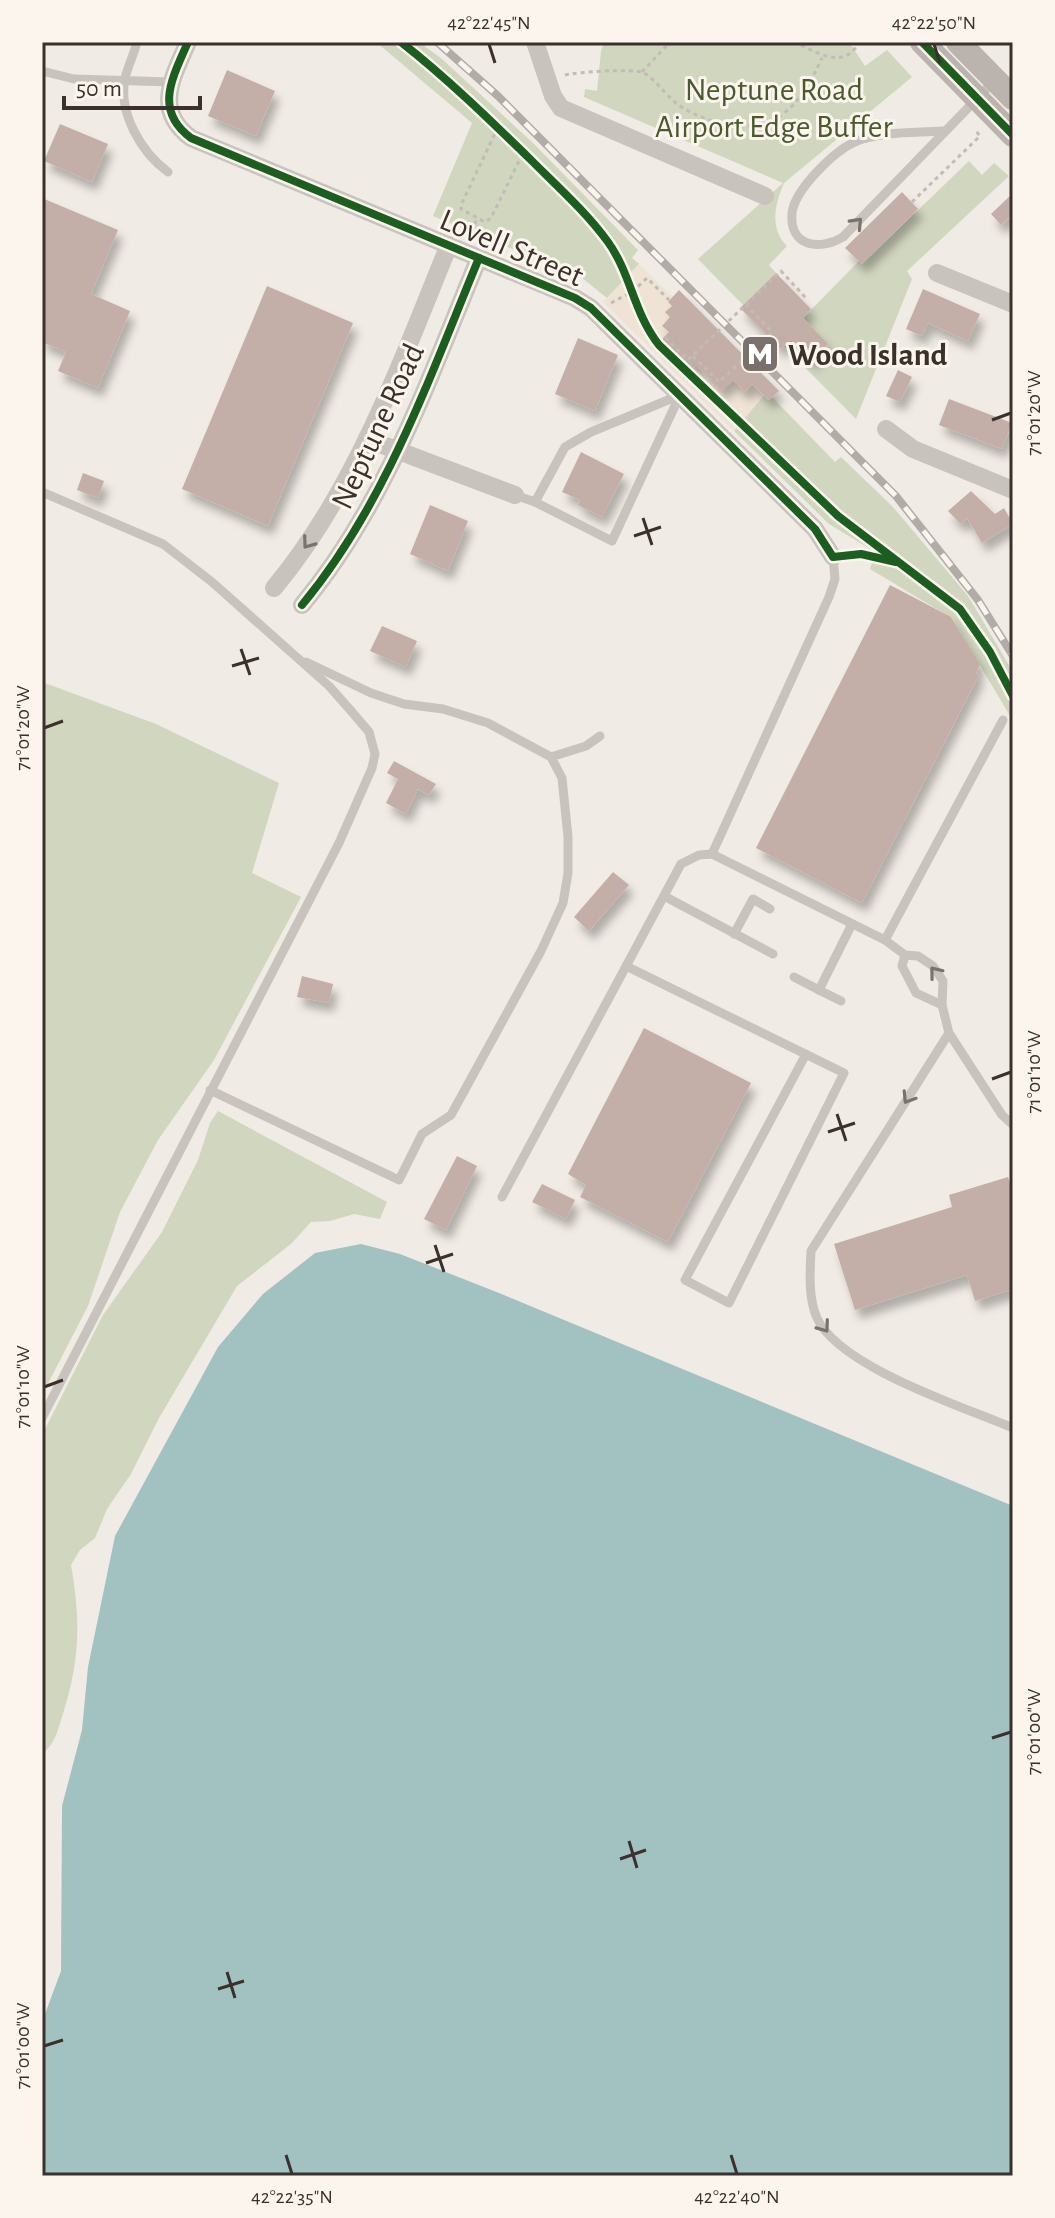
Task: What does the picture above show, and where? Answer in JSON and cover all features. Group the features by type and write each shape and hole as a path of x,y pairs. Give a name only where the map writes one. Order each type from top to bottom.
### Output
{"main road":[{"path":"922,42 1013,135"},
{"path":"958,42 1013,98"}],"street":[{"name":"Lovell Street","path":"188,42 169,94 174,120 191,138 575,298 591,308 815,529 833,557"},
{"path":"535,42 553,96 561,108 765,196"},
{"name":"Neptune Road","path":"274,588 315,534 342,490 367,439 449,245"},
{"name":"Neptune Road","path":"302,605 373,501 398,452 479,258"},
{"path":"937,273 1013,304"},
{"path":"886,429 913,449 1013,490"},
{"path":"367,439 515,495"},
{"path":"286,573 314,590"}],"lane":[{"path":"137,42 125,81 126,102 136,134 154,161 168,172"},
{"path":"42,71 74,79 171,82"},
{"path":"943,131 877,137 844,148 805,185 797,197 792,214 794,229 803,241 816,246 832,244 843,237 995,80"},
{"path":"535,502 565,447 591,432 680,395"},
{"path":"515,495 612,541 680,395"},
{"path":"42,492 163,544 212,582 329,686 369,732 375,754 372,768 339,843 42,1418"},
{"path":"712,854 829,597 835,579 833,557"},
{"path":"210,1090 399,1180 422,1134 451,1115 541,951 563,903 568,873 568,837 562,778 551,757 488,723 443,709 404,704 371,693 295,658"},
{"path":"885,940 1003,720"},
{"path":"551,757 586,746 600,736"},
{"path":"502,1197 681,864 699,855 712,854 885,940 905,955 918,956 933,966 943,981 942,1005 949,1033 1002,1115 1013,1125"},
{"path":"664,896 773,954"},
{"path":"734,934 753,899 770,909"},
{"path":"819,990 852,924"},
{"path":"905,955 902,966 916,993 942,1005"},
{"path":"626,966 806,1054 844,1073 729,1303 685,1280 806,1054"},
{"path":"794,977 841,1001"},
{"path":"949,1033 811,1251 810,1283 817,1318 834,1340 874,1369 1013,1428"}],"path":[{"path":"642,72 670,42"},
{"path":"794,42 822,58 846,55 855,51 859,42"},
{"path":"560,76 590,70 642,72 683,109 712,121 754,126 774,120 792,106 808,86 822,58"},
{"path":"487,117 506,136"},
{"path":"498,127 461,205 465,212 485,222 491,218 523,153"},
{"path":"912,202 980,136 974,129"},
{"path":"515,144 534,163"},
{"path":"472,232 477,218"},
{"path":"690,374 657,341 666,338 688,360 781,271 806,298 797,295"},
{"path":"626,278 636,306"},
{"path":"605,300 612,304 647,278 669,300"},
{"path":"693,356 719,382 772,332 746,305"}],"green space":[{"path":"376,42 419,42 442,59 534,144 638,250 632,258 639,264 607,298 582,278 433,216 472,123"},
{"name":"Neptune Road Airport Edge Buffer","path":"604,42 849,42 865,66 887,50 912,77 784,183 775,216 778,232 787,246 769,265 776,273 743,305 698,259 783,183 584,97 585,89 597,91"},
{"path":"969,161 982,175 994,163 1009,176 907,271 912,279 856,419 784,346 790,340 811,361 828,345 803,318 859,261 862,264"},
{"path":"764,395 768,400 772,397 835,462 841,457 893,507 968,596 1013,672 1013,721 952,618 870,569 875,552 829,524 734,431"},
{"path":"42,682 156,724 279,783 252,873 301,897 214,1060 158,1140 120,1212 88,1306 42,1395"},
{"path":"218,1111 387,1202 380,1219 354,1214 330,1221 311,1222 291,1244 237,1286 159,1418 131,1474 107,1509 95,1538 80,1550 71,1565 77,1623 75,1659 57,1733 42,1754 42,1435 103,1315 162,1232 198,1160 210,1123"}],"shaded area":[{"path":"639,264 673,297 668,302 672,306 666,312 670,317 662,326 669,332 663,339 692,369 696,365 733,380 744,391 752,384 764,395 734,431 603,302"}],"water":[{"path":"361,1244 400,1254 499,1293 1013,1506 1013,2176 42,2176 42,2022 61,1971 62,1806 82,1730 88,1667 115,1536 218,1347 263,1294 315,1253"}],"building":[{"path":"227,70 275,91 256,136 208,116"},
{"path":"60,124 108,144 92,182 44,161"},
{"path":"902,192 918,209 862,264 845,248"},
{"path":"1013,193 1013,214 1001,225 991,214"},
{"path":"42,198 118,230 91,294 130,311 98,388 58,371 66,352 42,342"},
{"path":"776,273 811,309 803,318 828,344 812,361 791,340 781,349 740,308"},
{"path":"267,286 353,323 268,526 182,489"},
{"path":"923,289 980,314 968,341 928,323 922,336 906,329"},
{"path":"679,290 779,391 769,400 752,384 745,392 733,380 722,391 696,365 692,369 662,339 669,332 662,326 670,317 665,312 672,306 668,302"},
{"path":"578,338 618,355 595,411 555,394"},
{"path":"898,370 912,377 900,402 886,396"},
{"path":"949,399 1012,423 1002,449 939,425"},
{"path":"581,452 624,474 602,517 578,505 580,500 562,492"},
{"path":"83,473 104,481 98,498 77,490"},
{"path":"971,491 995,514 1004,508 1013,524 982,543 967,518 961,524 948,511"},
{"path":"430,505 468,521 448,571 410,554"},
{"path":"890,585 951,617 980,664 976,673 979,675 862,903 756,848"},
{"path":"382,626 417,641 406,667 370,651"},
{"path":"394,761 436,784 429,795 418,789 406,814 386,803 398,779 387,773"},
{"path":"613,872 629,885 589,931 574,917"},
{"path":"302,976 333,984 329,1003 297,997"},
{"path":"644,1028 751,1083 668,1242 580,1197 586,1185 568,1174"},
{"path":"457,1156 477,1166 446,1230 424,1219"},
{"path":"1008,1177 1013,1192 1013,1289 975,1301 967,1275 855,1310 834,1244 952,1207 949,1195"},
{"path":"542,1184 575,1200 566,1219 532,1202"}],"railway":[{"path":"437,42 498,96 896,496 978,600 1013,656"}],"cycle path":[{"path":"188,42 172,80 169,105 179,127 191,138 575,298 591,308 815,529 833,557 861,554 896,562"},
{"path":"401,42 484,115 590,220 616,254 644,320 659,345 838,516 960,609 990,652 1013,696"},
{"path":"922,42 1013,135"},
{"path":"302,605 332,566 382,482 423,394 479,258"}],"place":[{"name":"Wood Island","path":"760,354"}]}
